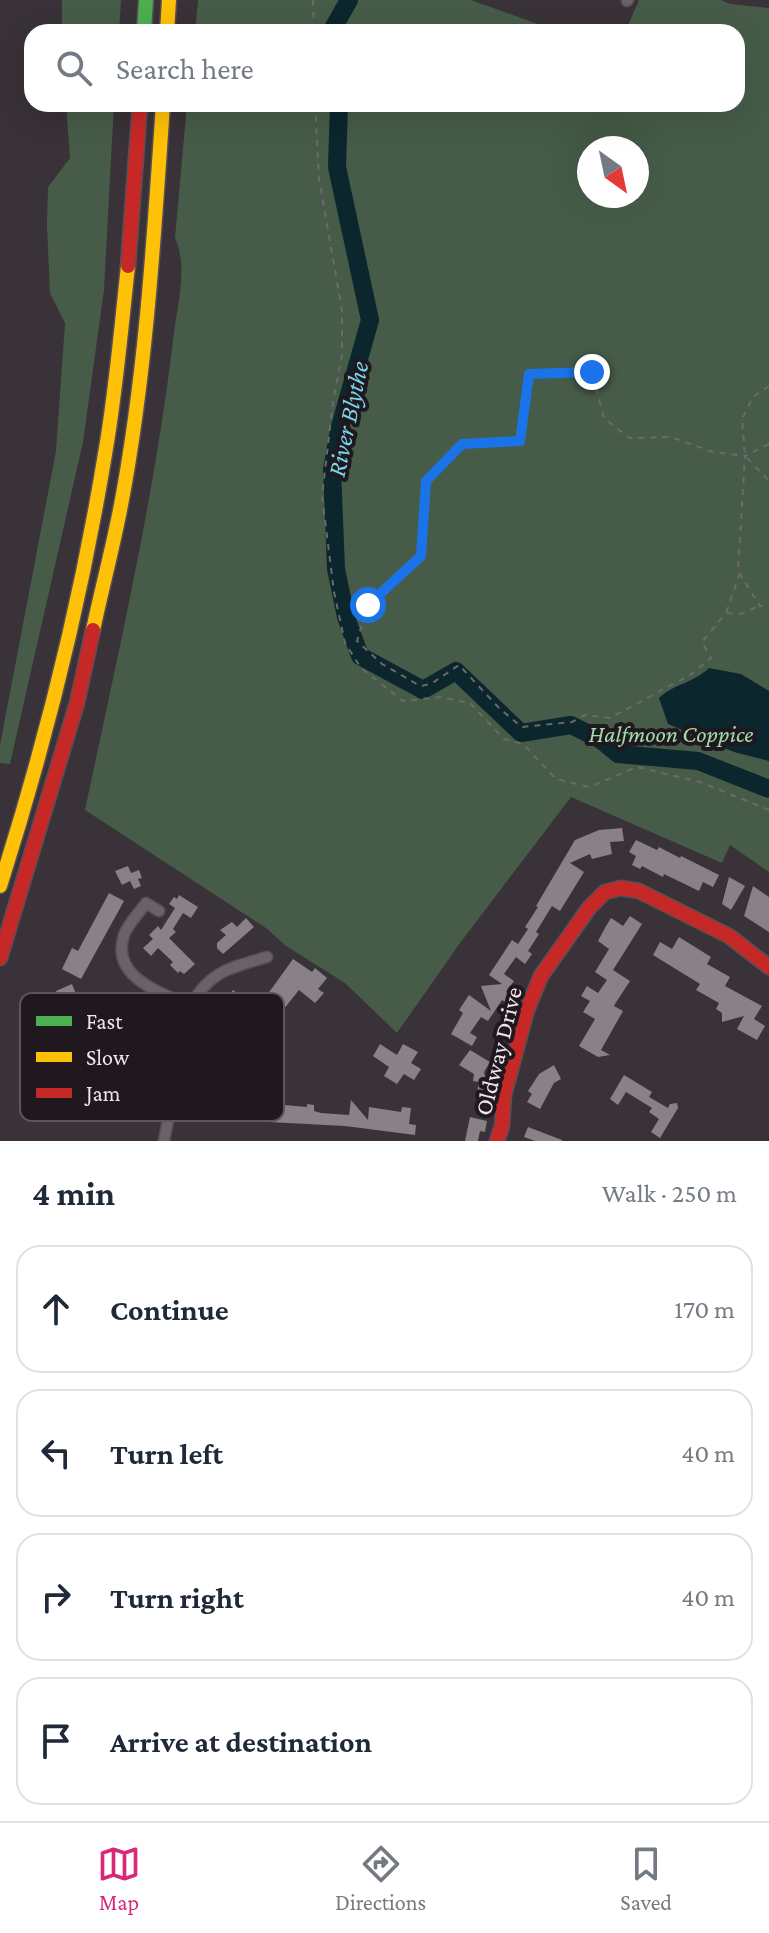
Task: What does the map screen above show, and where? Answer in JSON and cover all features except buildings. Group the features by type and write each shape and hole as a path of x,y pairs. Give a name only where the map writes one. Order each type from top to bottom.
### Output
{"main road":[{"path":"144,24 146,0"},
{"path":"168,24 169,0"},
{"path":"0,886 81,586 106,451 133,226 140,112"},
{"path":"0,958 77,703 121,505 136,407 162,112"},
{"path":"0,880 12,850"},
{"name":"Oldway Drive","path":"497,1141 502,1126 504,1095 527,1010 541,976 589,908 605,892 621,888 639,891 729,936 769,967"}],"street":[{"path":"159,911 146,903 125,934 122,953 127,971 140,982 163,993"},
{"path":"200,993 212,977 223,970 267,957"},
{"path":"164,1141 168,1121"}],"path":[{"path":"313,0 314,24"},
{"path":"315,112 319,178 342,311 342,355 322,496 334,592 345,643 361,668 403,701 441,697 470,703 504,739 523,744 556,779 589,787 637,767 700,782 769,810"},
{"path":"740,573 726,613 702,642 711,658 690,675 610,718 585,715 572,722 522,727 500,709 459,665 431,684 420,686 382,664 357,641 368,605 421,556 426,481 462,444 520,441 529,374 592,372 604,418 629,438 671,437 713,452 745,456 769,444"},
{"path":"760,606 738,571 745,456 742,419 753,397 769,386"},
{"path":"745,456 769,481"},
{"path":"726,613 741,614 760,606 769,607"}],"green space":[{"path":"62,0 121,0 120,24 62,24"},
{"path":"198,0 471,0 538,24 196,24"},
{"name":"Halfmoon Coppice","path":"639,0 721,0 730,4 769,8 769,872 730,845 722,863 571,797 460,943 397,1033 345,983 85,810 156,459 180,289 179,249 175,238 186,112 745,112 745,24 628,24"},
{"path":"67,112 114,112 104,290 83,442 10,764 0,763 0,745 56,451 65,323 50,293 48,187 70,158"}],"water":[{"path":"709,668 741,674 769,691 769,761 734,752 668,724 659,698"}],"waterway":[{"name":"River Blythe","path":"336,24 349,0"},
{"name":"River Blythe","path":"339,112 337,167 370,320 339,430 332,469 336,569 346,617 360,656 423,690 456,671 521,733 571,725 601,740 618,754 698,761 769,789"}],"traffic: fast":[{"path":"144,24 146,0"}],"traffic: slow":[{"path":"168,24 169,0"},
{"path":"93,630 121,505 137,405 162,112"},
{"path":"0,886 47,726 85,563 109,431 128,266"}],"traffic: jam":[{"path":"128,266 139,112"},
{"path":"0,958 77,703 93,630"},
{"path":"497,1141 502,1126 504,1095 527,1010 541,976 589,908 605,892 621,888 639,891 729,936 769,967"}],"route":[{"path":"368,605 421,556 426,481 462,444 520,441 529,374 592,372"}]}
